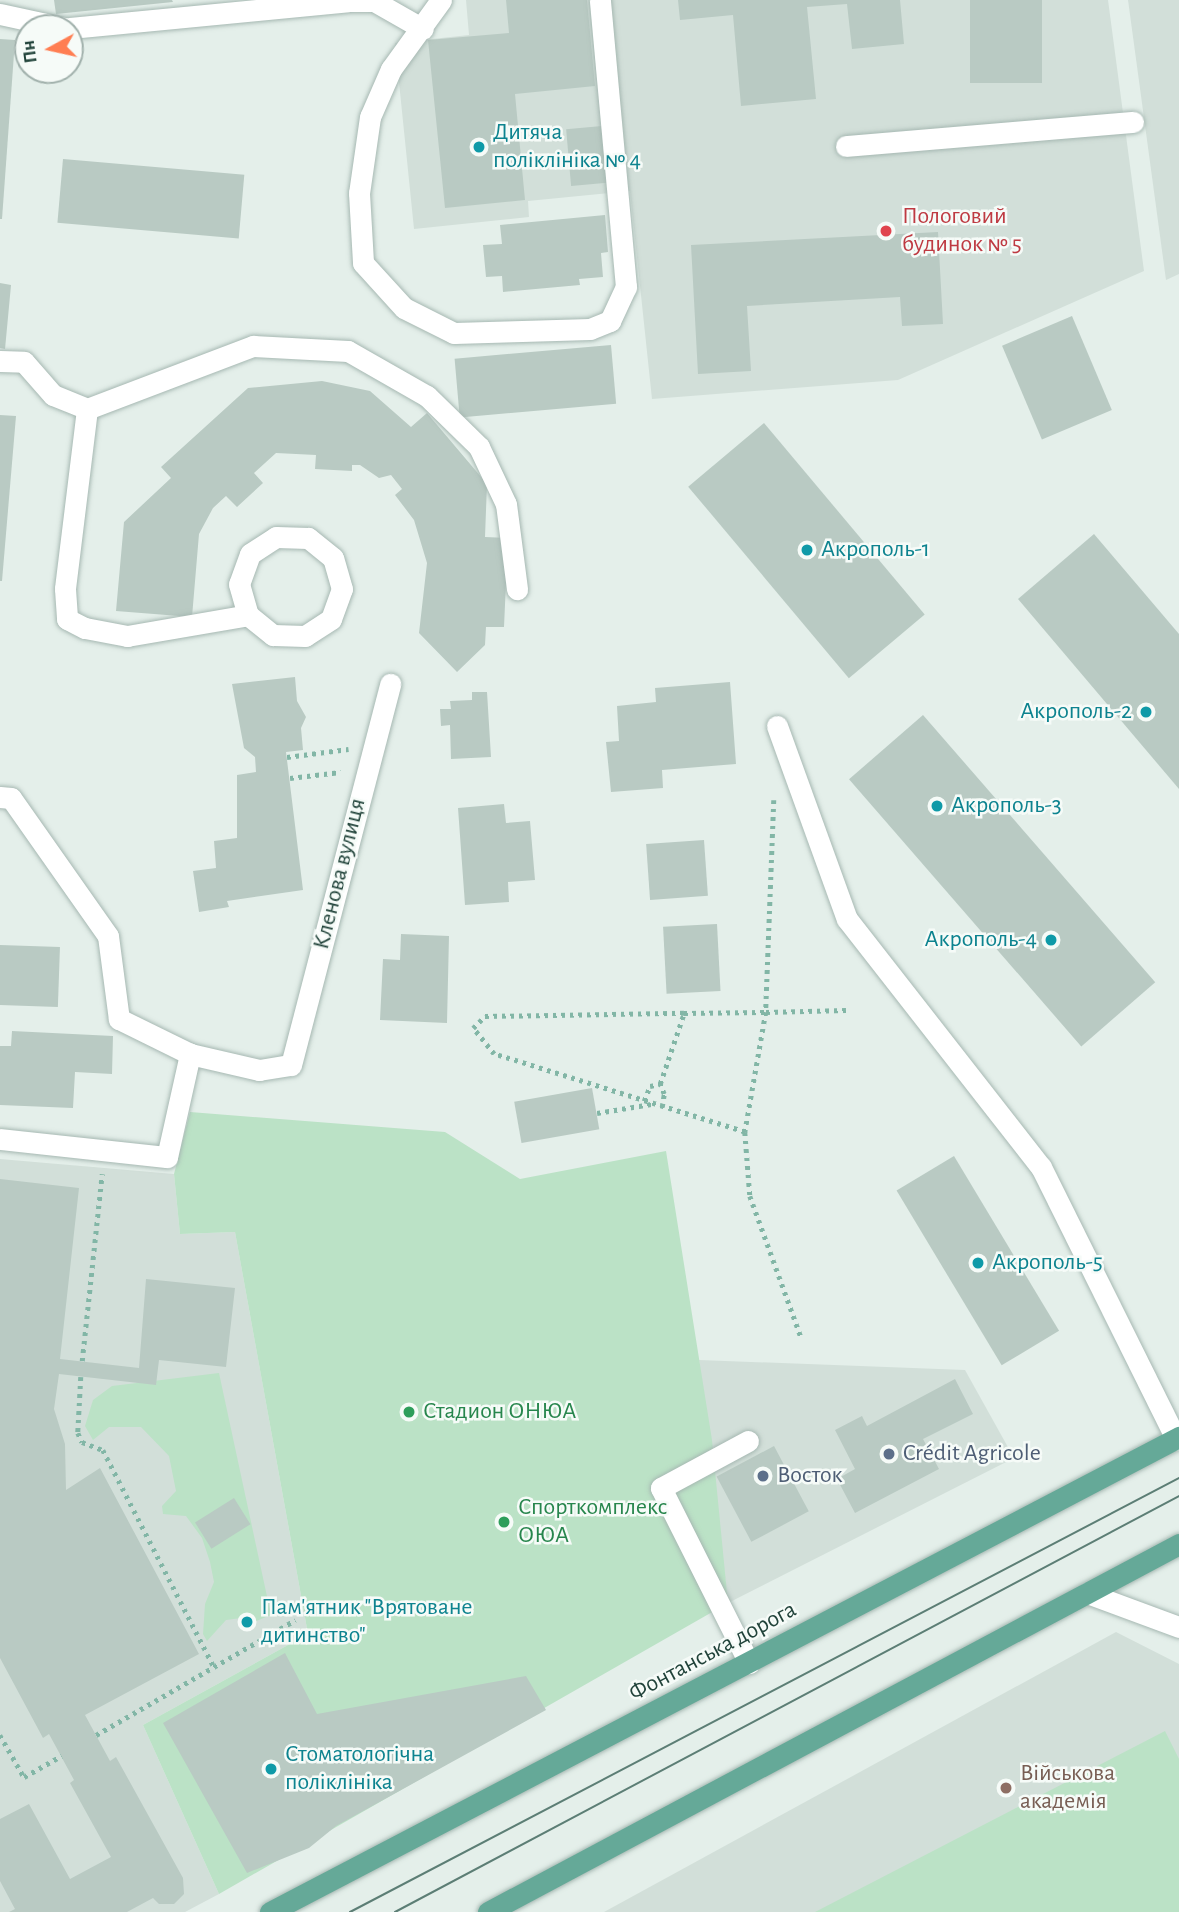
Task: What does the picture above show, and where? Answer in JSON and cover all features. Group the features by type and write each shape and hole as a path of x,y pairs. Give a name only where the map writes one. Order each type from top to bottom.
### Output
{"main road":[{"name":"Фонтанська дорога","path":"270,1912 1177,1438"},
{"path":"488,1912 1179,1544"}],"lane":[{"path":"441,0 423,29 391,69 370,117 359,193 363,263 404,308 454,333 590,329 610,321 626,287 600,0"},
{"path":"84,26 348,1 374,1 423,29"},
{"path":"846,146 1133,122"},
{"path":"0,361 24,362 53,395 87,409 253,346 348,351 427,396 479,447 506,504 517,589"},
{"path":"87,409 65,589 67,619 104,634 127,636 248,615 273,635 305,636 331,619 342,589 333,558 308,538 276,537 250,554 239,584 248,615"},
{"name":"Кленова вулиця","path":"190,1054 259,1070 291,1065 390,684"},
{"path":"777,726 847,919 1041,1167 1177,1438"},
{"path":"0,797 10,798 108,936 119,1019 190,1054 167,1157 0,1139"},
{"path":"748,1441 661,1488 748,1663"},
{"path":"1087,1593 1179,1628"}],"path":[{"path":"287,757 372,746"},
{"path":"290,778 366,769"},
{"path":"775,794 766,1012 745,1132 750,1196 801,1337"},
{"path":"745,1132 494,1054 473,1028 485,1016 846,1010"},
{"path":"662,1107 664,1094 660,1084 684,1013"},
{"path":"644,1101 650,1086 660,1084"},
{"path":"597,1113 651,1104"},
{"path":"82,1361 105,1150"},
{"path":"81,1377 78,1433 82,1442 103,1450 214,1667"},
{"path":"96,1735 295,1620"},
{"path":"0,1735 24,1777 61,1755"}],"shaded area":[{"name":"Пологовий будинок № 5","path":"466,0 1108,0 1144,271 898,380 652,399 630,191 528,201 529,217 414,229 395,43 469,35"},
{"path":"1128,0 1179,0 1179,274 1166,280"},
{"path":"0,1159 174,1174 180,1234 235,1232 308,1634 143,1725 219,1894 185,1912 0,1912"},
{"path":"699,1360 965,1370 1014,1458 728,1603"},
{"name":"Військова академія","path":"1116,1632 1179,1664 1179,1912 604,1912"}],"green space":[{"name":"Спорткомплекс ОЮА","path":"190,1112 445,1132 520,1179 666,1151 712,1440 728,1603 219,1894 143,1725 308,1634 235,1232 180,1234 174,1174"},
{"path":"219,1373 271,1615 254,1622 249,1617 226,1620 207,1641 203,1634 205,1604 214,1582 210,1562 202,1538 186,1516 163,1514 162,1506 176,1491 169,1456 141,1427 109,1427 93,1440 85,1426 93,1400 112,1386"},
{"path":"1165,1731 1179,1759 1179,1912 815,1912"}],"building":[{"path":"54,0 173,2 56,14"},
{"name":"Дитяча поліклініка № 4","path":"506,0 587,0 595,86 515,94 525,200 445,208 428,40 509,33"},
{"path":"678,0 900,0 904,44 852,49 847,4 807,7 816,99 741,106 733,15 680,20"},
{"path":"970,0 1042,0 1042,83 970,83"},
{"path":"0,39 14,40 14,54 0,219"},
{"path":"602,126 607,183 571,186 566,129"},
{"path":"63,159 244,175 239,239 57,223"},
{"path":"605,215 608,252 601,253 603,277 579,279 580,285 503,292 502,276 486,277 483,245 502,244 500,225"},
{"path":"938,232 943,324 902,326 900,297 747,306 751,371 698,374 691,245"},
{"path":"0,283 11,285 5,349 0,348"},
{"path":"1072,316 1112,410 1042,440 1002,346"},
{"path":"611,345 616,404 460,417 455,359"},
{"path":"322,381 370,391 411,427 427,413 487,484 485,537 508,538 504,627 486,627 485,645 457,672 419,633 427,563 414,520 395,495 402,489 391,475 379,478 360,465 352,465 352,471 315,469 316,455 276,453 254,473 263,483 237,507 226,496 213,508 199,534 192,617 116,611 124,522 171,478 161,467 248,388"},
{"path":"0,415 16,416 2,581 0,581"},
{"name":"Акрополь-1","path":"764,423 925,615 849,678 688,487"},
{"name":"Акрополь-2","path":"1094,534 1179,634 1179,789 1018,599"},
{"path":"295,677 297,701 306,717 301,728 303,750 286,752 303,890 227,901 229,907 199,912 193,871 216,868 214,841 237,838 237,775 256,772 255,757 244,748 232,684"},
{"path":"730,682 736,764 662,770 663,788 611,792 606,742 619,741 617,706 656,702 655,688"},
{"path":"472,692 487,692 491,757 451,759 450,725 441,726 440,709 451,709 450,701 472,700"},
{"path":"923,715 1155,982 1081,1046 849,779"},
{"path":"504,804 506,823 530,821 535,880 508,882 509,902 465,905 458,808"},
{"path":"704,840 708,896 650,900 646,844"},
{"path":"717,924 721,991 667,994 663,927"},
{"path":"401,934 449,936 447,1023 380,1020 383,959 400,960"},
{"path":"0,945 60,947 58,1007 0,1005"},
{"path":"12,1031 113,1036 112,1074 75,1072 73,1108 0,1105 0,1046 11,1046"},
{"path":"592,1088 599,1129 521,1143 514,1102"},
{"name":"Акрополь-5","path":"954,1156 1059,1331 1002,1365 897,1191"},
{"path":"0,1179 79,1188 60,1359 139,1368 146,1279 235,1288 226,1367 159,1360 156,1385 59,1374 54,1409 65,1444 66,1490 100,1468 199,1654 85,1715 110,1761 116,1757 183,1878 184,1894 174,1904 159,1904 153,1898 127,1912 9,1912 15,1909 0,1881 0,1819 29,1804 70,1879 111,1857 70,1783 74,1780 49,1734 43,1738 0,1658"},
{"name":"Crédit Agricole","path":"955,1379 973,1414 923,1439 939,1469 855,1513 837,1479 855,1469 835,1430 862,1416 867,1426"},
{"path":"774,1446 809,1511 751,1542 717,1477"},
{"path":"234,1498 250,1524 211,1549 195,1522"},
{"name":"Стоматологічна поліклініка","path":"285,1653 317,1714 526,1676 546,1710 336,1826 309,1848 247,1873 163,1723"}],"tram line":[{"path":"350,1912 1179,1478"},
{"path":"395,1912 1179,1496"}],"place":[{"name":"Дитяча поліклініка № 4","path":"479,147"},
{"name":"Пологовий будинок № 5","path":"886,231"},
{"name":"Акрополь-1","path":"807,550"},
{"name":"Акрополь-2","path":"1146,712"},
{"name":"Акрополь-3","path":"937,806"},
{"name":"Акрополь-4","path":"1051,940"},
{"name":"Акрополь-5","path":"978,1263"},
{"name":"Стадион ОНЮА","path":"409,1412"},
{"name":"Crédit Agricole","path":"889,1454"},
{"name":"Восток","path":"763,1476"},
{"name":"Спорткомплекс ОЮА","path":"504,1522"},
{"name":"Пам'ятник \"Врятоване дитинство\"","path":"247,1622"},
{"name":"Стоматологічна поліклініка","path":"271,1769"},
{"name":"Військова академія","path":"1006,1788"}]}
